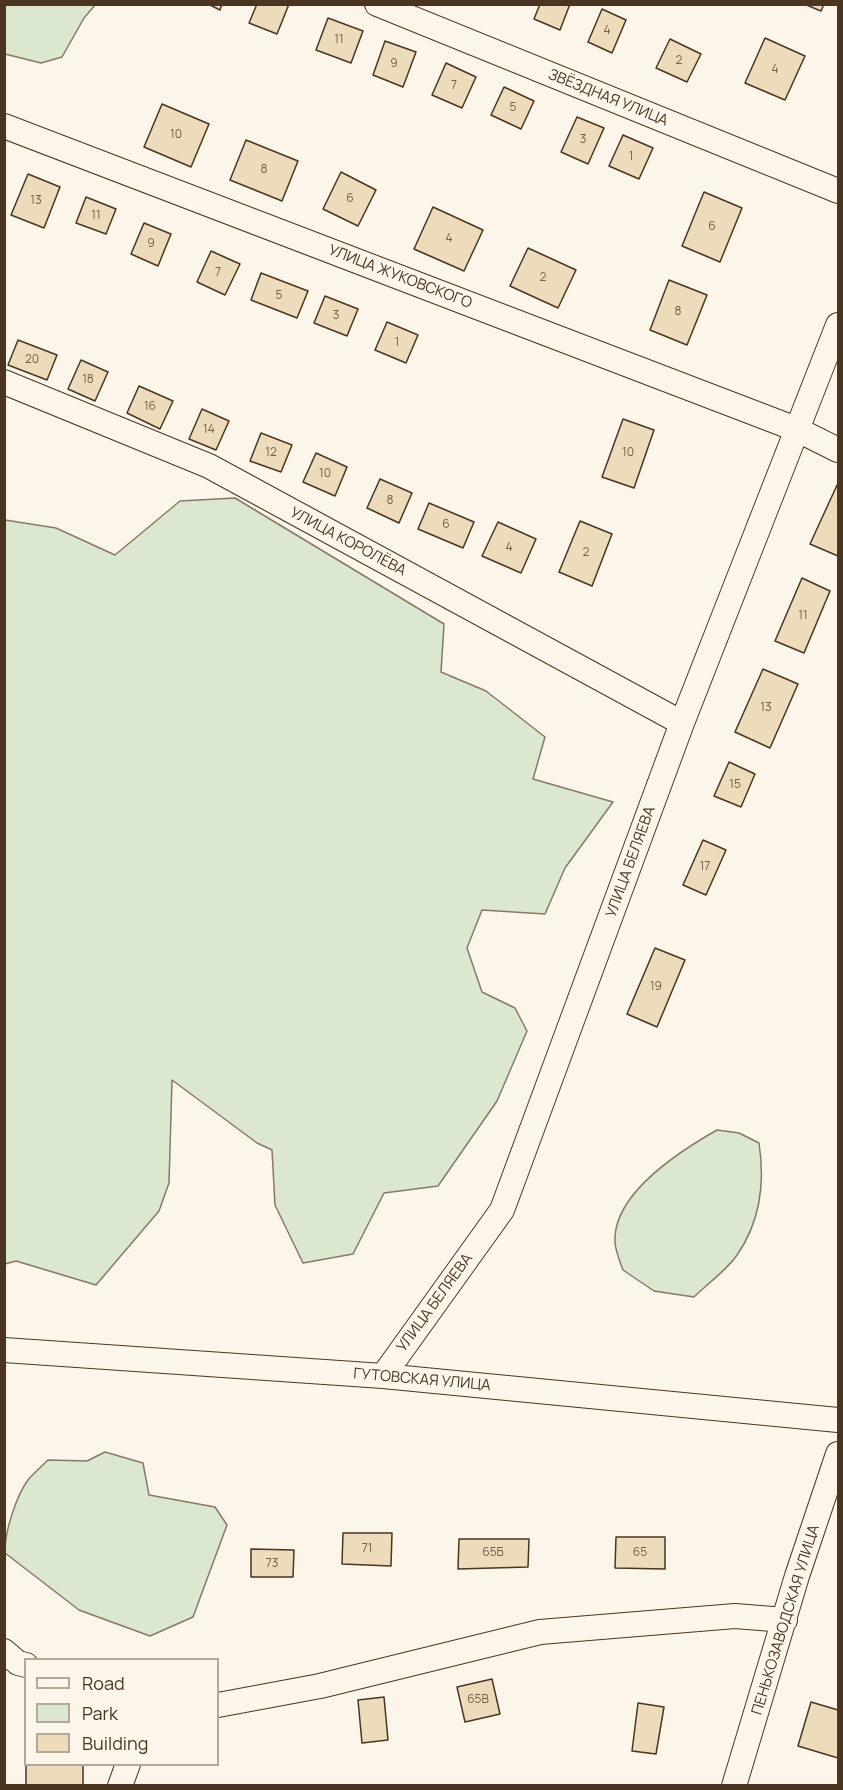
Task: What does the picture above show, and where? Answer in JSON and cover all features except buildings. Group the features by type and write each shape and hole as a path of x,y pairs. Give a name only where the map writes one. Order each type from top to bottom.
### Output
{"street":[{"name":"ЗВЁЗДНАЯ УЛИЦА","path":"377,4 838,191"},
{"name":"УЛИЦА ЖУКОВСКОГО","path":"4,126 796,429 838,450"},
{"name":"УЛИЦА БЕЛЯЕВА","path":"383,1376 502,1210 682,723 838,325"},
{"name":"УЛИЦА КОРОЛЁВА","path":"4,382 209,466 682,723"},
{"name":"ГУТОВСКАЯ УЛИЦА","path":"4,1350 383,1376 838,1420"},
{"name":"ПЕНЬКОЗАВОДСКАЯ УЛИЦА","path":"734,1785 838,1454"},
{"path":"219,1705 321,1686 540,1632 735,1616 785,1620"},
{"path":"4,1652 18,1663 24,1664"},
{"path":"120,1785 127,1766"}],"green space":[{"path":"4,5 95,5 84,18 62,57 41,63 5,54"},
{"path":"235,498 444,624 441,672 486,691 545,737 533,779 613,802 565,868 545,914 482,910 467,948 482,992 515,1008 527,1031 497,1101 438,1186 384,1193 353,1254 303,1263 275,1205 272,1150 257,1143 172,1080 169,1183 159,1211 96,1285 16,1261 5,1264 5,520 56,528 115,555 180,501"},
{"path":"717,1130 739,1133 759,1143 761,1187 751,1229 733,1261 694,1297 654,1291 623,1270 615,1243 617,1225 624,1208 651,1176 685,1150"},
{"path":"105,1452 143,1463 149,1495 215,1507 227,1525 193,1617 150,1636 79,1610 5,1553 6,1536 15,1505 28,1480 48,1460 87,1461"}]}
